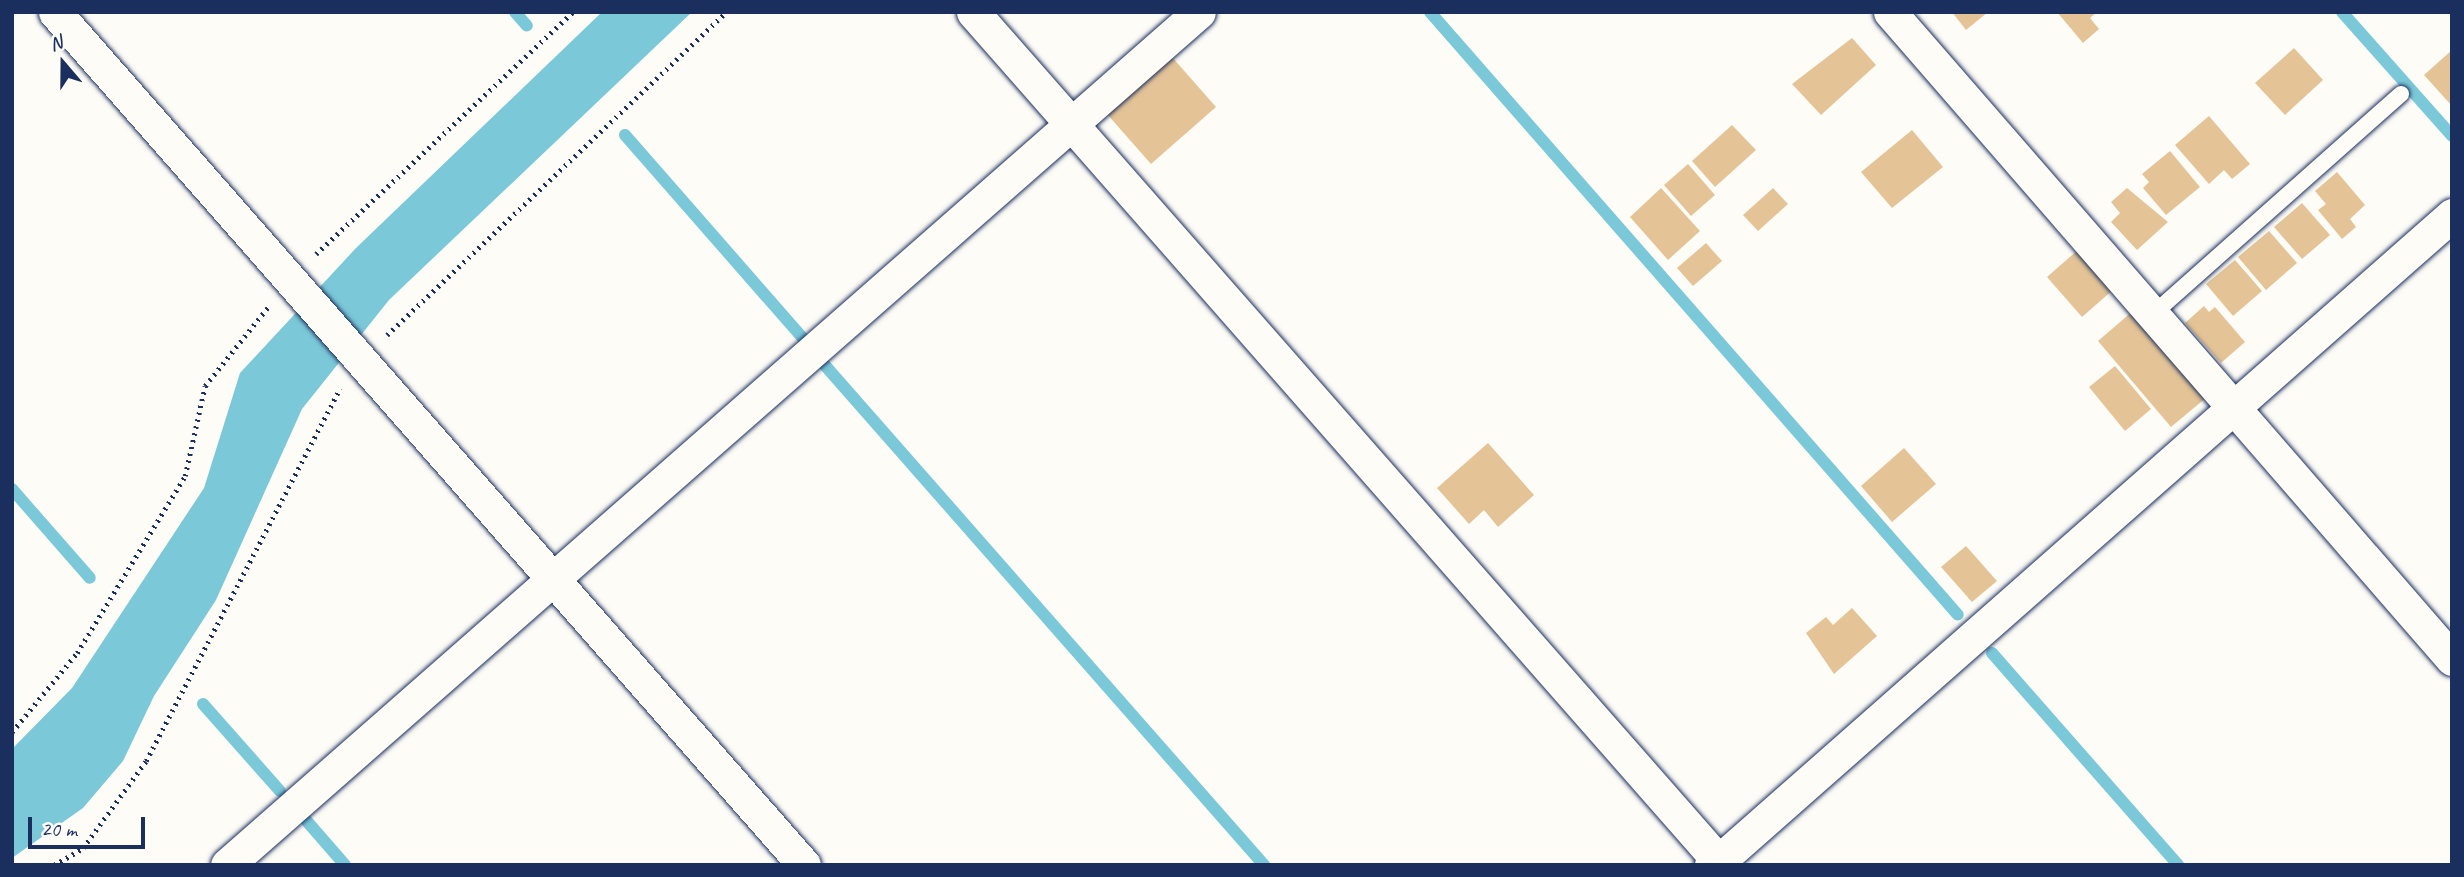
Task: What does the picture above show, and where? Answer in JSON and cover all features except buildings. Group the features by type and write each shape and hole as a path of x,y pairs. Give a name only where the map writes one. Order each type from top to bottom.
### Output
{"street":[{"path":"55,12 359,362 552,575 804,865"},
{"path":"973,12 1718,863 2452,215"},
{"path":"227,865 552,575 1199,12"},
{"path":"1890,12 2231,409 2452,659"}],"lane":[{"path":"2152,315 2401,94"}],"path":[{"path":"12,732 77,653 185,477 205,386 289,280 573,12"},
{"path":"54,865 83,848 146,761 267,536 328,405 359,362 726,12"}],"water":[{"path":"602,12 692,12 389,300 302,409 216,600 154,696 123,761 83,808 12,858 12,749 72,688 204,488 240,373 356,248"}],"waterway":[{"path":"515,12 527,26"},
{"path":"1430,12 1958,615"},
{"path":"2342,12 2452,136"},
{"path":"625,135 802,337"},
{"path":"822,362 1264,865"},
{"path":"12,489 90,578"},
{"path":"1992,653 2178,865"},
{"path":"203,704 280,791"},
{"path":"305,819 345,865"}]}
